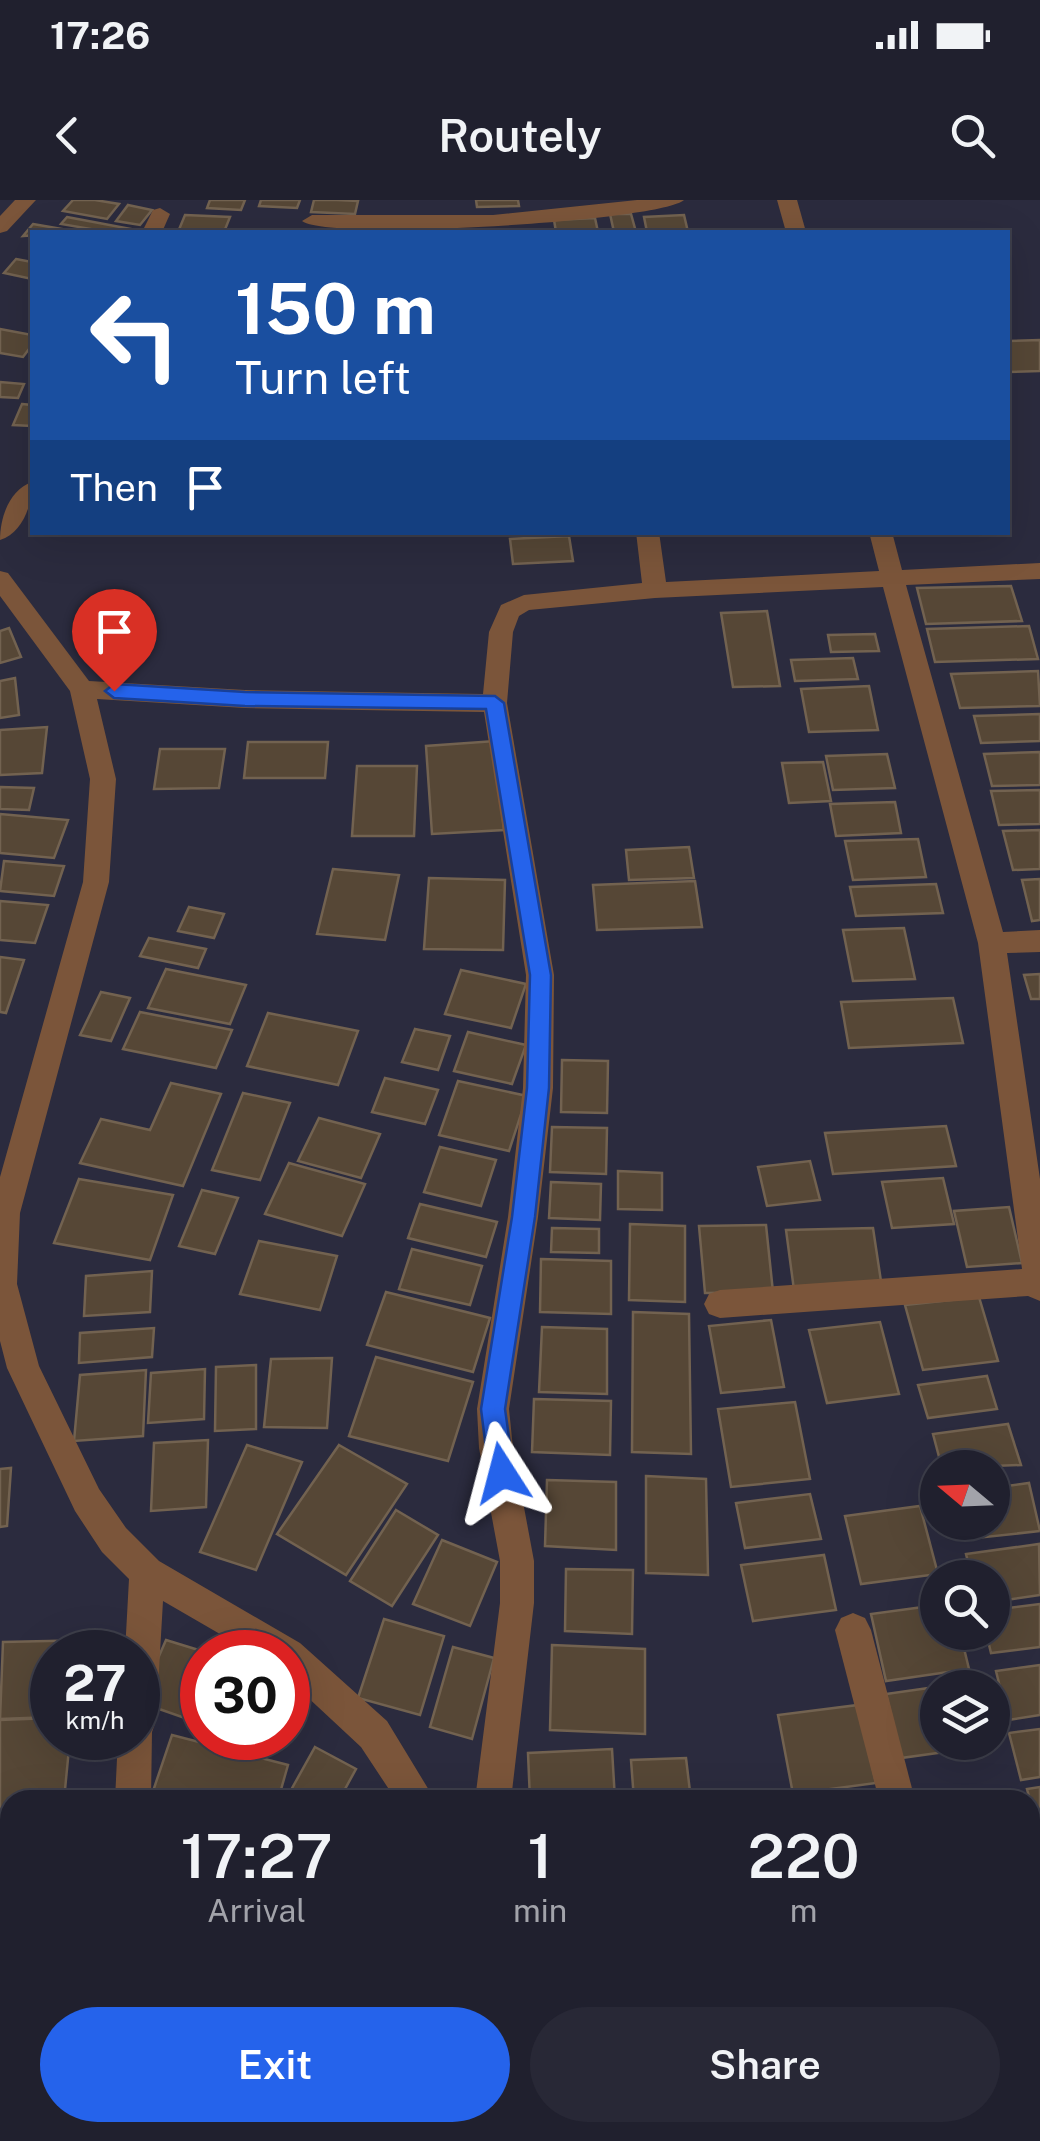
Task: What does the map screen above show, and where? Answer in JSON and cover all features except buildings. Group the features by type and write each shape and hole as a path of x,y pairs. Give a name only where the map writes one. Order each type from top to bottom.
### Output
{"street":[{"path":"0,226 26,200"},
{"path":"312,220 532,226 674,200"},
{"path":"787,200 795,230"},
{"path":"0,533 30,492"},
{"path":"647,535 655,590"},
{"path":"720,1304 1040,1283 992,943 881,535"},
{"path":"494,1790 518,1589 493,1409 523,1217 538,1088 540,975 495,703 501,632 509,611 524,603 655,590 1040,571"},
{"path":"0,579 82,689 103,779 96,882 5,1213 1,1284 23,1368 86,1500 114,1540 147,1573 245,1630"},
{"path":"82,689 245,699 495,703"},
{"path":"992,943 1040,940"},
{"path":"144,1630 147,1573"},
{"path":"853,1630 894,1790"},
{"path":"310,1676 374,1734 410,1790"},
{"path":"133,1790 135,1760"}],"route":[{"path":"114,691 245,699 495,703 540,975 538,1088 523,1217 493,1409 502,1473"}]}
